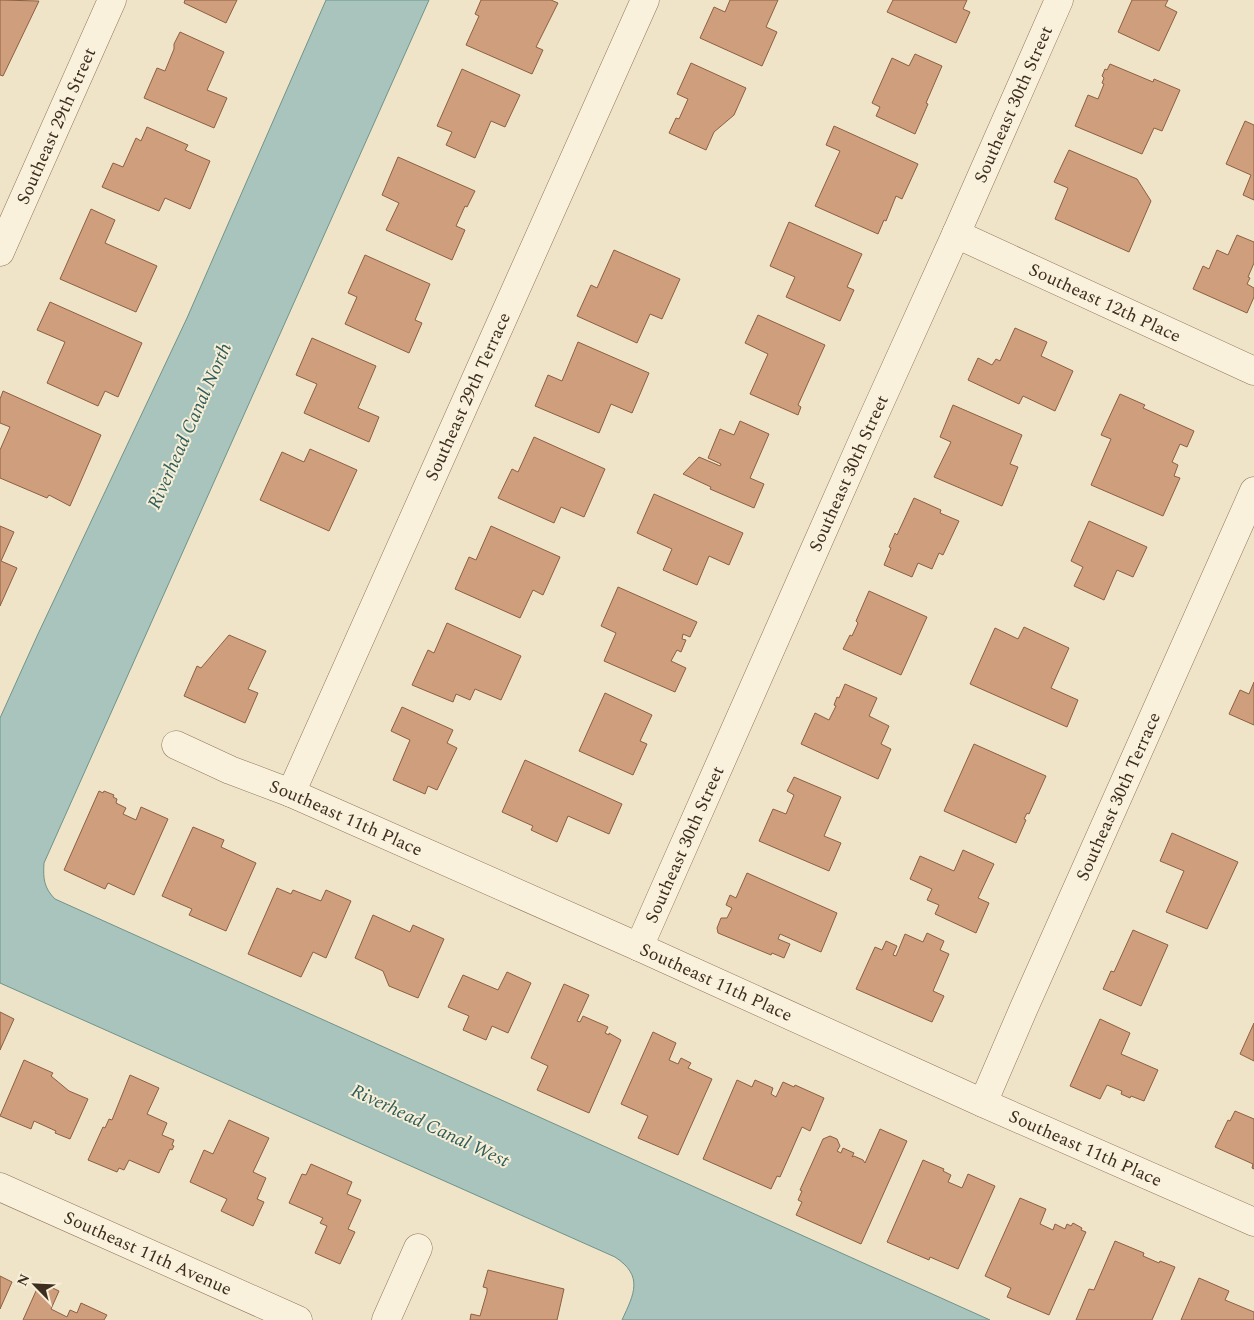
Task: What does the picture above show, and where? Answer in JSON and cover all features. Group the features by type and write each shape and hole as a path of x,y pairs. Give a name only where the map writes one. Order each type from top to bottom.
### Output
{"street":[{"name":"Southeast 29th Street","path":"0,252 112,0"},
{"name":"Southeast 29th Terrace","path":"291,793 645,0"},
{"name":"Southeast 30th Street","path":"638,947 1059,0"},
{"name":"Southeast 12th Place","path":"956,234 1254,371"},
{"name":"Southeast 30th Terrace","path":"983,1103 1254,491"},
{"name":"Southeast 11th Place","path":"176,745 230,770 291,793 983,1103 1254,1222"},
{"name":"Southeast 11th Avenue","path":"0,1187 298,1320"},
{"path":"386,1320 418,1248"}],"water":[{"path":"326,0 429,0 44,863 46,887 55,899 990,1320 622,1320 633,1294 634,1286 630,1271 615,1257 0,983 0,718 187,318"}],"building":[{"path":"0,0 39,1 3,76 0,75"},
{"path":"185,0 237,0 226,23 184,3"},
{"path":"481,0 551,0 558,3 536,47 543,50 532,74 466,45 479,16 475,14"},
{"path":"730,0 778,0 766,27 777,32 762,66 700,38 714,7 725,12"},
{"path":"893,0 967,0 963,9 970,12 956,43 887,12"},
{"path":"1132,0 1168,0 1165,6 1177,12 1159,51 1118,32"},
{"path":"180,32 224,52 207,90 227,98 214,128 144,98 157,68 165,71"},
{"path":"915,54 942,66 915,134 876,116 880,107 872,103 892,58 909,66"},
{"path":"691,63 746,88 734,115 714,132 706,150 669,133 676,118 679,119 688,99 677,94"},
{"path":"1110,64 1153,82 1154,79 1180,90 1162,131 1154,128 1142,154 1075,126 1088,95 1098,99 1104,84 1102,83 1104,78 1102,76"},
{"path":"462,69 520,95 505,127 491,121 475,158 446,145 452,132 437,126"},
{"path":"1245,121 1254,125 1254,200 1243,195 1251,175 1226,164"},
{"path":"834,126 918,164 902,199 896,196 886,221 884,220 878,234 815,206 840,151 826,145"},
{"path":"147,127 188,145 185,150 210,161 190,209 165,198 159,211 102,187 113,163 123,167 136,138 141,141"},
{"path":"1069,150 1137,179 1151,201 1129,252 1055,219 1068,188 1054,182"},
{"path":"398,157 475,191 467,207 465,206 456,226 465,230 452,260 386,230 399,203 382,195"},
{"path":"91,209 115,220 105,243 157,266 136,312 60,279"},
{"path":"789,222 862,254 847,287 854,290 840,321 786,297 795,277 770,266"},
{"path":"1237,235 1254,242 1254,263 1247,284 1254,288 1254,297 1247,313 1193,289 1203,266 1209,269 1217,250 1228,255"},
{"path":"614,250 680,279 662,319 650,314 637,343 577,316 591,285 597,288"},
{"path":"365,255 430,284 415,320 422,323 409,353 345,324 357,297 348,293"},
{"path":"50,302 142,343 118,397 105,391 98,406 47,383 65,342 37,330"},
{"path":"758,315 825,345 798,405 801,407 798,415 750,394 768,354 745,343"},
{"path":"1015,328 1047,342 1041,356 1073,371 1055,411 1023,396 1019,404 968,380 978,358 992,365 996,359 1000,361"},
{"path":"312,338 376,366 358,408 379,417 369,442 304,413 317,384 296,375"},
{"path":"578,342 649,373 632,413 611,404 599,433 535,406 548,375 562,381"},
{"path":"3,391 101,435 70,506 49,495 47,498 0,478 0,450 10,427 0,423 0,399"},
{"path":"1120,394 1145,405 1143,408 1194,431 1187,447 1180,444 1172,462 1178,465 1174,476 1180,478 1163,516 1091,485 1111,439 1101,435"},
{"path":"953,405 1022,435 1010,464 1018,467 1002,506 934,477 951,442 940,437"},
{"path":"740,421 769,434 750,478 764,484 754,508 710,489 711,487 683,474 699,457 720,466 721,464 708,458 720,429 734,435"},
{"path":"534,437 605,469 584,517 561,507 554,523 498,498 512,469 518,472"},
{"path":"310,449 357,470 329,531 260,500 282,452 304,462"},
{"path":"654,494 743,533 729,565 709,556 697,585 663,570 672,549 637,533"},
{"path":"914,498 941,510 940,513 959,521 943,555 939,553 932,569 918,563 912,577 884,565 895,533 897,535"},
{"path":"1089,521 1147,547 1133,577 1117,570 1104,600 1074,586 1083,567 1071,561"},
{"path":"0,526 14,532 1,561 17,568 0,606"},
{"path":"491,526 560,557 543,595 533,590 520,618 455,589 469,557 476,560"},
{"path":"618,587 697,622 690,637 683,634 682,639 686,640 681,652 677,650 671,661 686,668 675,692 604,661 616,633 601,626"},
{"path":"869,591 927,617 901,675 843,649 858,623 856,621"},
{"path":"447,623 521,656 501,700 475,689 470,700 456,694 453,702 412,685 428,650 434,653"},
{"path":"1024,627 1069,648 1051,688 1078,700 1067,727 970,684 995,628 1018,639"},
{"path":"229,635 266,651 248,689 258,693 245,723 184,696 197,666 201,668"},
{"path":"1254,682 1254,725 1229,714 1240,690 1249,694"},
{"path":"845,684 877,698 869,716 889,726 881,744 891,749 878,779 801,744 815,713 829,720 836,706 834,705 837,697 839,698"},
{"path":"605,693 652,715 640,741 647,744 633,775 579,751"},
{"path":"402,707 453,730 447,743 457,748 437,790 428,786 425,794 393,780 410,740 391,731"},
{"path":"974,744 1046,776 1029,814 1027,813 1024,819 1026,820 1016,843 944,811"},
{"path":"525,760 622,804 609,834 568,816 557,842 531,830 533,826 502,812"},
{"path":"794,777 841,797 824,836 841,843 829,871 759,841 773,809 786,814 794,795 787,791"},
{"path":"99,791 114,795 113,797 117,799 116,803 126,808 123,814 136,820 141,807 168,819 134,895 108,883 105,889 64,870"},
{"path":"193,827 224,840 221,847 256,863 226,931 189,915 192,909 162,896"},
{"path":"1172,833 1238,862 1207,929 1166,912 1184,871 1160,861"},
{"path":"963,850 994,864 978,898 989,903 976,933 935,914 939,905 927,900 932,889 910,879 920,856 954,871"},
{"path":"747,873 837,913 821,952 780,934 778,939 790,944 784,958 772,953 771,955 718,933 717,928 721,918 727,918 732,908 726,905 730,895 736,898"},
{"path":"277,888 291,894 293,890 321,901 326,890 351,901 326,958 313,952 301,977 248,954"},
{"path":"373,915 410,932 413,925 444,939 418,998 389,986 383,971 355,958"},
{"path":"1133,930 1168,945 1141,1006 1103,989 1111,971 1114,972"},
{"path":"927,933 944,941 940,950 949,954 933,991 944,996 932,1022 856,989 875,947 882,950 886,941 897,946 893,955 896,956 905,934 923,942"},
{"path":"507,972 531,983 508,1033 492,1026 486,1040 463,1030 469,1016 448,1007 463,975 498,990"},
{"path":"564,984 589,995 577,1021 580,1022 583,1016 608,1027 605,1033 609,1035 609,1033 621,1040 589,1113 537,1090 548,1066 531,1058"},
{"path":"0,1012 14,1019 0,1050"},
{"path":"1100,1019 1130,1033 1121,1054 1158,1070 1144,1101 1131,1096 1130,1098 1121,1094 1122,1091 1107,1085 1100,1099 1070,1086"},
{"path":"1254,1023 1254,1061 1240,1054"},
{"path":"653,1032 676,1043 669,1060 678,1064 681,1058 691,1063 688,1068 712,1079 678,1155 638,1138 648,1116 621,1104"},
{"path":"24,1060 53,1073 51,1076 69,1091 88,1099 70,1139 34,1121 31,1129 0,1116"},
{"path":"130,1075 159,1088 147,1114 167,1123 162,1135 174,1140 172,1145 174,1146 172,1150 170,1149 159,1173 129,1160 124,1170 119,1168 117,1172 88,1160 103,1127 105,1128 109,1119 112,1120"},
{"path":"737,1080 752,1087 755,1080 773,1088 771,1094 776,1097 783,1082 794,1087 795,1085 824,1098 810,1131 802,1127 780,1177 777,1176 771,1189 703,1159"},
{"path":"1235,1111 1254,1119 1254,1169 1252,1168 1253,1164 1215,1147 1228,1120 1230,1121"},
{"path":"229,1120 269,1138 253,1172 266,1178 257,1199 264,1202 253,1226 221,1211 227,1199 190,1182 204,1150 213,1154"},
{"path":"880,1129 907,1141 861,1244 796,1215 802,1202 798,1200 802,1191 800,1190 823,1139 830,1136 837,1139 840,1146 837,1151 841,1153 843,1148 854,1153 852,1157 863,1160 865,1163"},
{"path":"923,1160 944,1169 943,1171 951,1175 948,1182 962,1188 968,1174 995,1186 958,1269 930,1257 929,1260 887,1242"},
{"path":"311,1164 352,1182 347,1194 361,1200 348,1229 355,1232 340,1264 315,1253 327,1226 320,1223 323,1218 289,1203 302,1174 306,1175"},
{"path":"1020,1198 1046,1209 1040,1224 1053,1230 1055,1224 1065,1229 1067,1224 1071,1226 1073,1223 1086,1232 1049,1315 1007,1297 1011,1288 985,1276"},
{"path":"1115,1241 1144,1253 1143,1256 1159,1263 1160,1261 1175,1267 1152,1320 1076,1320 1089,1289 1094,1290"},
{"path":"488,1270 564,1289 557,1320 470,1320 471,1314 480,1316 487,1292 487,1288 483,1287"},
{"path":"0,1276 12,1282 0,1309"},
{"path":"1199,1278 1229,1291 1225,1300 1254,1312 1254,1320 1181,1320"},
{"path":"40,1282 59,1291 51,1309 67,1317 70,1310 77,1313 81,1303 107,1315 104,1320 23,1320"}],"water label":[{"name":"Riverhead Canal North","path":"190,426"},
{"name":"Riverhead Canal West","path":"430,1126"}]}
